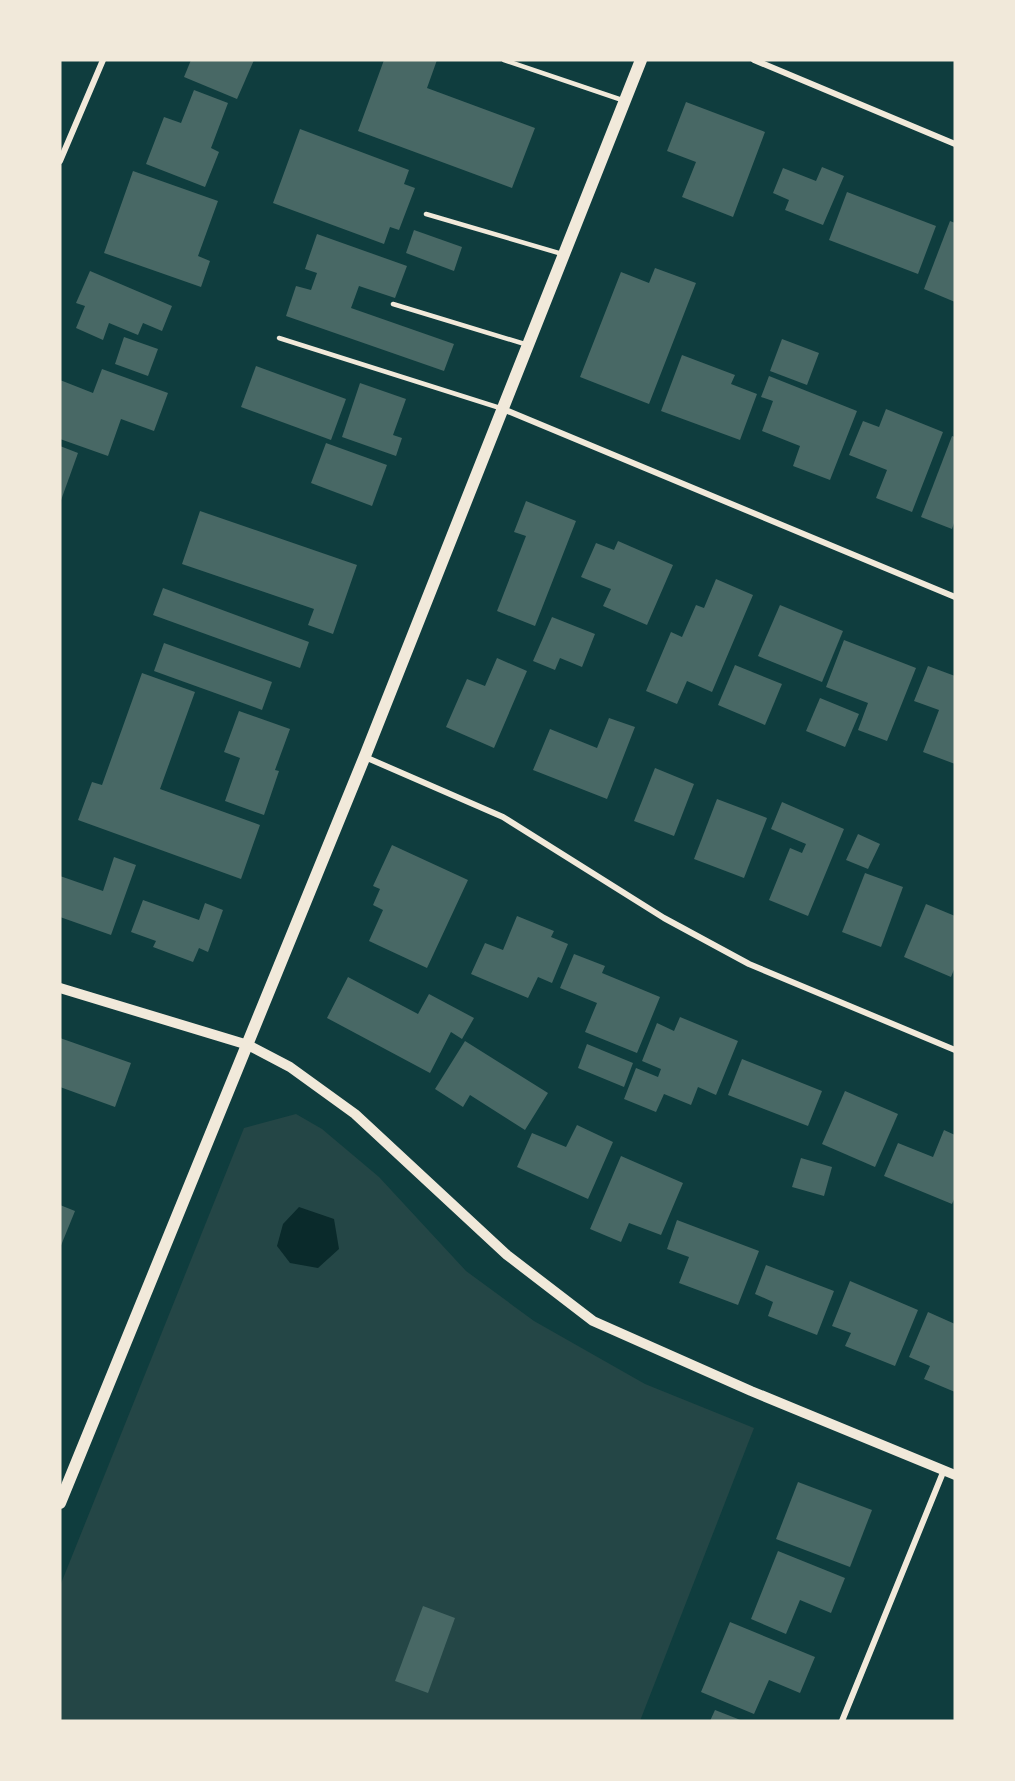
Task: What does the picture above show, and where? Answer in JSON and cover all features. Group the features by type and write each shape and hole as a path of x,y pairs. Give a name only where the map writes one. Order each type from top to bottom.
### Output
{"main road":[{"path":"60,1503 365,756 641,60"}],"street":[{"path":"60,161 103,60"},
{"path":"754,60 955,144"},
{"path":"503,409 955,597"},
{"path":"365,756 503,818 664,918 749,964 955,1050"},
{"path":"60,988 248,1045 290,1066 355,1114 507,1255 593,1321 751,1391 955,1475"},
{"path":"842,1721 944,1470"}],"lane":[{"path":"504,60 625,101"},
{"path":"426,214 564,254"},
{"path":"393,304 528,345"},
{"path":"279,338 503,409"}],"shaded area":[{"path":"296,1114 322,1129 379,1177 466,1271 534,1321 645,1384 754,1428 640,1721 60,1721 60,1586 244,1128"},
{"path":"299,1207 334,1219 339,1249 318,1268 290,1263 277,1246 283,1224"}],"building":[{"path":"191,60 254,60 237,99 184,77"},
{"path":"384,60 437,60 427,88 535,128 512,188 358,131"},
{"path":"194,90 228,103 211,148 219,152 205,187 146,164 164,117 181,123"},
{"path":"686,102 765,132 733,217 682,197 696,162 667,151"},
{"path":"300,129 409,170 404,184 415,188 399,230 390,227 384,244 273,203"},
{"path":"822,167 844,176 823,225 785,210 789,200 773,193 783,168 816,181"},
{"path":"133,171 218,201 198,256 210,261 201,287 104,253"},
{"path":"847,192 936,226 918,274 829,240"},
{"path":"950,221 955,223 955,302 924,289"},
{"path":"414,230 462,247 454,271 406,253"},
{"path":"317,234 407,266 395,298 359,286 351,308 454,344 444,371 286,316 296,286 311,290 317,273 305,269"},
{"path":"655,268 696,283 649,404 580,377 621,272 649,283"},
{"path":"90,271 172,306 162,331 143,323 138,335 109,323 103,340 76,328 85,306 76,303"},
{"path":"124,337 158,349 148,376 115,364"},
{"path":"782,339 819,353 807,385 770,371"},
{"path":"682,355 735,375 731,384 757,394 740,440 661,411"},
{"path":"256,366 346,399 331,440 241,407"},
{"path":"102,369 168,393 154,431 121,419 108,456 60,439 60,380 93,393"},
{"path":"769,376 857,411 830,480 793,466 800,446 762,431 773,401 761,397"},
{"path":"360,383 406,399 393,435 402,438 396,456 342,437"},
{"path":"886,409 943,432 912,512 876,498 887,470 849,455 863,421 879,427"},
{"path":"952,436 955,437 955,520 952,529 921,517"},
{"path":"326,443 387,465 372,506 311,483"},
{"path":"60,446 78,453 60,503"},
{"path":"526,501 576,521 535,626 497,611 526,536 514,532"},
{"path":"200,511 357,565 333,634 308,625 314,609 182,564"},
{"path":"618,541 673,565 647,625 603,606 611,589 581,577 596,543 614,550"},
{"path":"716,579 753,595 712,692 687,681 677,704 646,691 671,632 682,637 696,605 704,608"},
{"path":"163,588 309,642 300,668 153,615"},
{"path":"780,605 843,631 822,682 758,656"},
{"path":"552,617 595,634 582,667 560,658 555,670 533,661"},
{"path":"844,640 916,668 887,741 858,730 868,703 826,687"},
{"path":"164,643 272,682 262,710 154,671"},
{"path":"497,658 527,671 494,748 446,727 467,679 485,686"},
{"path":"735,665 782,684 765,725 718,705"},
{"path":"928,666 955,676 955,764 923,752 939,710 914,701"},
{"path":"142,673 195,692 160,789 260,825 241,879 78,820 92,782 102,785"},
{"path":"820,698 859,714 845,747 806,731"},
{"path":"239,711 290,729 275,770 279,771 264,815 225,801 240,758 224,752"},
{"path":"609,718 635,727 607,799 533,770 550,729 597,748"},
{"path":"655,768 694,784 674,836 634,821"},
{"path":"717,799 767,818 744,878 694,859"},
{"path":"782,802 844,829 808,916 769,900 790,848 802,853 806,844 771,829"},
{"path":"858,834 880,844 868,869 846,860"},
{"path":"392,845 468,880 427,968 369,941 383,910 373,905 380,889 373,886"},
{"path":"114,857 136,865 111,935 60,917 60,876 103,891"},
{"path":"865,873 903,887 881,947 842,932"},
{"path":"143,900 199,920 205,903 223,910 208,952 199,948 193,962 153,947 156,941 131,932"},
{"path":"926,904 955,916 955,967 951,977 904,957"},
{"path":"517,916 554,931 551,937 568,944 552,983 538,977 528,998 471,974 485,943 503,950"},
{"path":"574,954 605,966 602,973 660,997 637,1053 585,1032 597,1003 560,988"},
{"path":"348,977 418,1014 429,994 474,1018 462,1039 451,1032 430,1073 327,1018"},
{"path":"680,1017 738,1041 716,1095 698,1087 691,1105 664,1094 656,1112 624,1099 636,1068 658,1077 661,1069 642,1061 657,1023 674,1031"},
{"path":"60,1038 131,1063 115,1107 60,1087"},
{"path":"465,1041 548,1093 525,1130 470,1095 463,1107 435,1089"},
{"path":"587,1044 633,1063 624,1087 578,1068"},
{"path":"742,1059 822,1091 808,1126 728,1095"},
{"path":"845,1091 898,1114 875,1167 822,1144"},
{"path":"577,1125 613,1142 588,1199 517,1167 532,1133 566,1147"},
{"path":"944,1130 955,1135 955,1197 952,1204 884,1176 898,1143 933,1157"},
{"path":"621,1156 683,1183 661,1235 629,1223 621,1242 590,1229"},
{"path":"801,1158 832,1167 824,1196 792,1187"},
{"path":"60,1205 75,1211 60,1248"},
{"path":"677,1220 759,1251 738,1305 679,1283 689,1257 667,1249"},
{"path":"766,1265 834,1291 817,1335 768,1316 773,1302 755,1294"},
{"path":"850,1281 918,1310 895,1366 845,1346 851,1333 832,1326"},
{"path":"928,1312 955,1324 955,1392 924,1379 930,1366 909,1357"},
{"path":"798,1482 872,1510 850,1567 776,1539"},
{"path":"778,1551 845,1578 831,1613 800,1600 786,1634 751,1619"},
{"path":"423,1606 455,1618 428,1693 395,1681"},
{"path":"730,1622 815,1657 800,1693 769,1680 754,1714 701,1692"},
{"path":"715,1710 743,1721 710,1721"}]}
